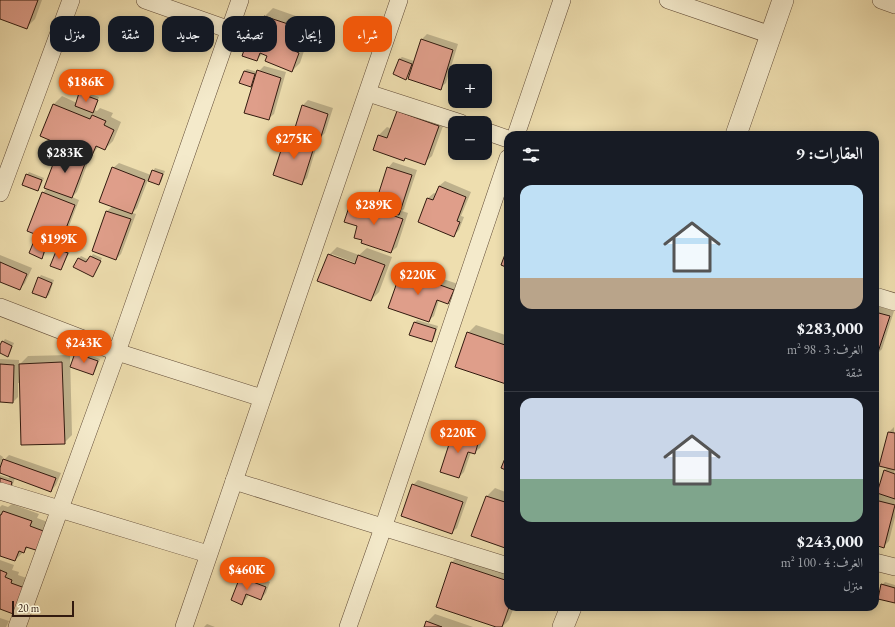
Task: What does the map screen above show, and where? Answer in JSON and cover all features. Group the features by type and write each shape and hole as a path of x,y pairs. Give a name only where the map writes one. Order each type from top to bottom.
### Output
{"street":[{"path":"0,193 70,0"},
{"path":"146,0 222,27"},
{"path":"235,16 240,0"},
{"path":"184,627 399,0"},
{"path":"517,131 562,0"},
{"path":"668,0 771,35"},
{"path":"737,131 783,0"},
{"path":"881,0 895,5"},
{"path":"17,627 117,352 222,52"},
{"path":"368,93 448,119"},
{"path":"492,133 504,137"},
{"path":"348,627 504,170"},
{"path":"879,297 895,302"},
{"path":"0,307 117,352 262,398"},
{"path":"234,481 504,565"},
{"path":"0,491 208,554"},
{"path":"879,563 895,567"},
{"path":"563,627 569,611"}],"building":[{"path":"0,0 38,0 27,29 0,19"},
{"path":"277,20 285,23 285,52 299,53 292,72 265,61 267,56 260,53 257,61 242,56 243,52 277,52"},
{"path":"421,39 453,50 441,90 408,79"},
{"path":"399,59 412,64 406,80 393,74"},
{"path":"257,70 281,78 269,120 244,113"},
{"path":"244,71 255,74 251,87 239,83"},
{"path":"79,93 98,100 93,113 75,106"},
{"path":"53,104 90,119 92,115 106,121 104,125 114,130 105,150 96,146 91,158 40,136"},
{"path":"302,105 328,114 320,140 294,131"},
{"path":"397,111 439,126 425,165 405,158 404,161 373,150 378,135 387,138"},
{"path":"286,135 315,144 302,185 273,175"},
{"path":"58,151 86,161 72,198 44,188"},
{"path":"112,167 145,180 132,214 99,202"},
{"path":"387,167 412,175 399,215 374,208"},
{"path":"152,170 163,174 159,185 148,181"},
{"path":"26,174 42,180 38,191 22,185"},
{"path":"439,186 466,197 457,221 460,222 454,237 418,222 427,198 433,200"},
{"path":"42,192 75,205 60,244 27,231"},
{"path":"351,201 403,219 391,253 361,243 362,240 354,238 357,226 344,222"},
{"path":"106,211 131,219 116,260 92,251"},
{"path":"34,241 46,246 42,259 29,253"},
{"path":"57,249 68,253 61,270 50,266"},
{"path":"328,254 355,264 358,255 385,265 371,301 317,281"},
{"path":"90,256 101,261 93,277 73,267 78,258 86,262"},
{"path":"504,257 504,266 501,265"},
{"path":"0,262 27,274 20,290 0,282"},
{"path":"401,271 454,290 448,304 437,300 429,322 388,308"},
{"path":"38,277 52,283 46,298 32,293"},
{"path":"879,313 890,316 879,349"},
{"path":"414,322 436,329 432,342 409,335"},
{"path":"467,332 504,345 504,383 455,367"},
{"path":"2,341 12,346 8,357 0,353 0,345"},
{"path":"75,353 98,361 93,375 70,367"},
{"path":"62,362 65,444 21,445 19,364"},
{"path":"0,364 14,365 13,403 0,402"},
{"path":"453,432 479,440 475,454 468,452 459,478 440,472"},
{"path":"888,432 895,433 895,470 879,466"},
{"path":"3,459 56,478 51,492 0,473"},
{"path":"504,461 504,469 501,468"},
{"path":"884,470 895,474 895,499 879,494 879,486"},
{"path":"0,478 12,482 10,490 0,487"},
{"path":"412,484 463,502 452,534 401,516"},
{"path":"486,496 504,502 504,548 471,536"},
{"path":"879,501 895,505 884,548 879,546"},
{"path":"3,511 32,521 30,526 46,532 39,551 26,547 24,553 19,551 15,561 0,556 0,515"},
{"path":"451,562 504,580 504,611 508,611 502,627 496,627 436,607"},
{"path":"245,563 257,567 253,579 241,574"},
{"path":"0,570 7,573 5,577 12,580 11,583 25,588 16,615 0,609"},
{"path":"240,577 266,587 261,600 246,594 242,605 231,600"},
{"path":"881,584 895,588 895,603 879,599"},
{"path":"426,621 442,627 424,627"}]}
